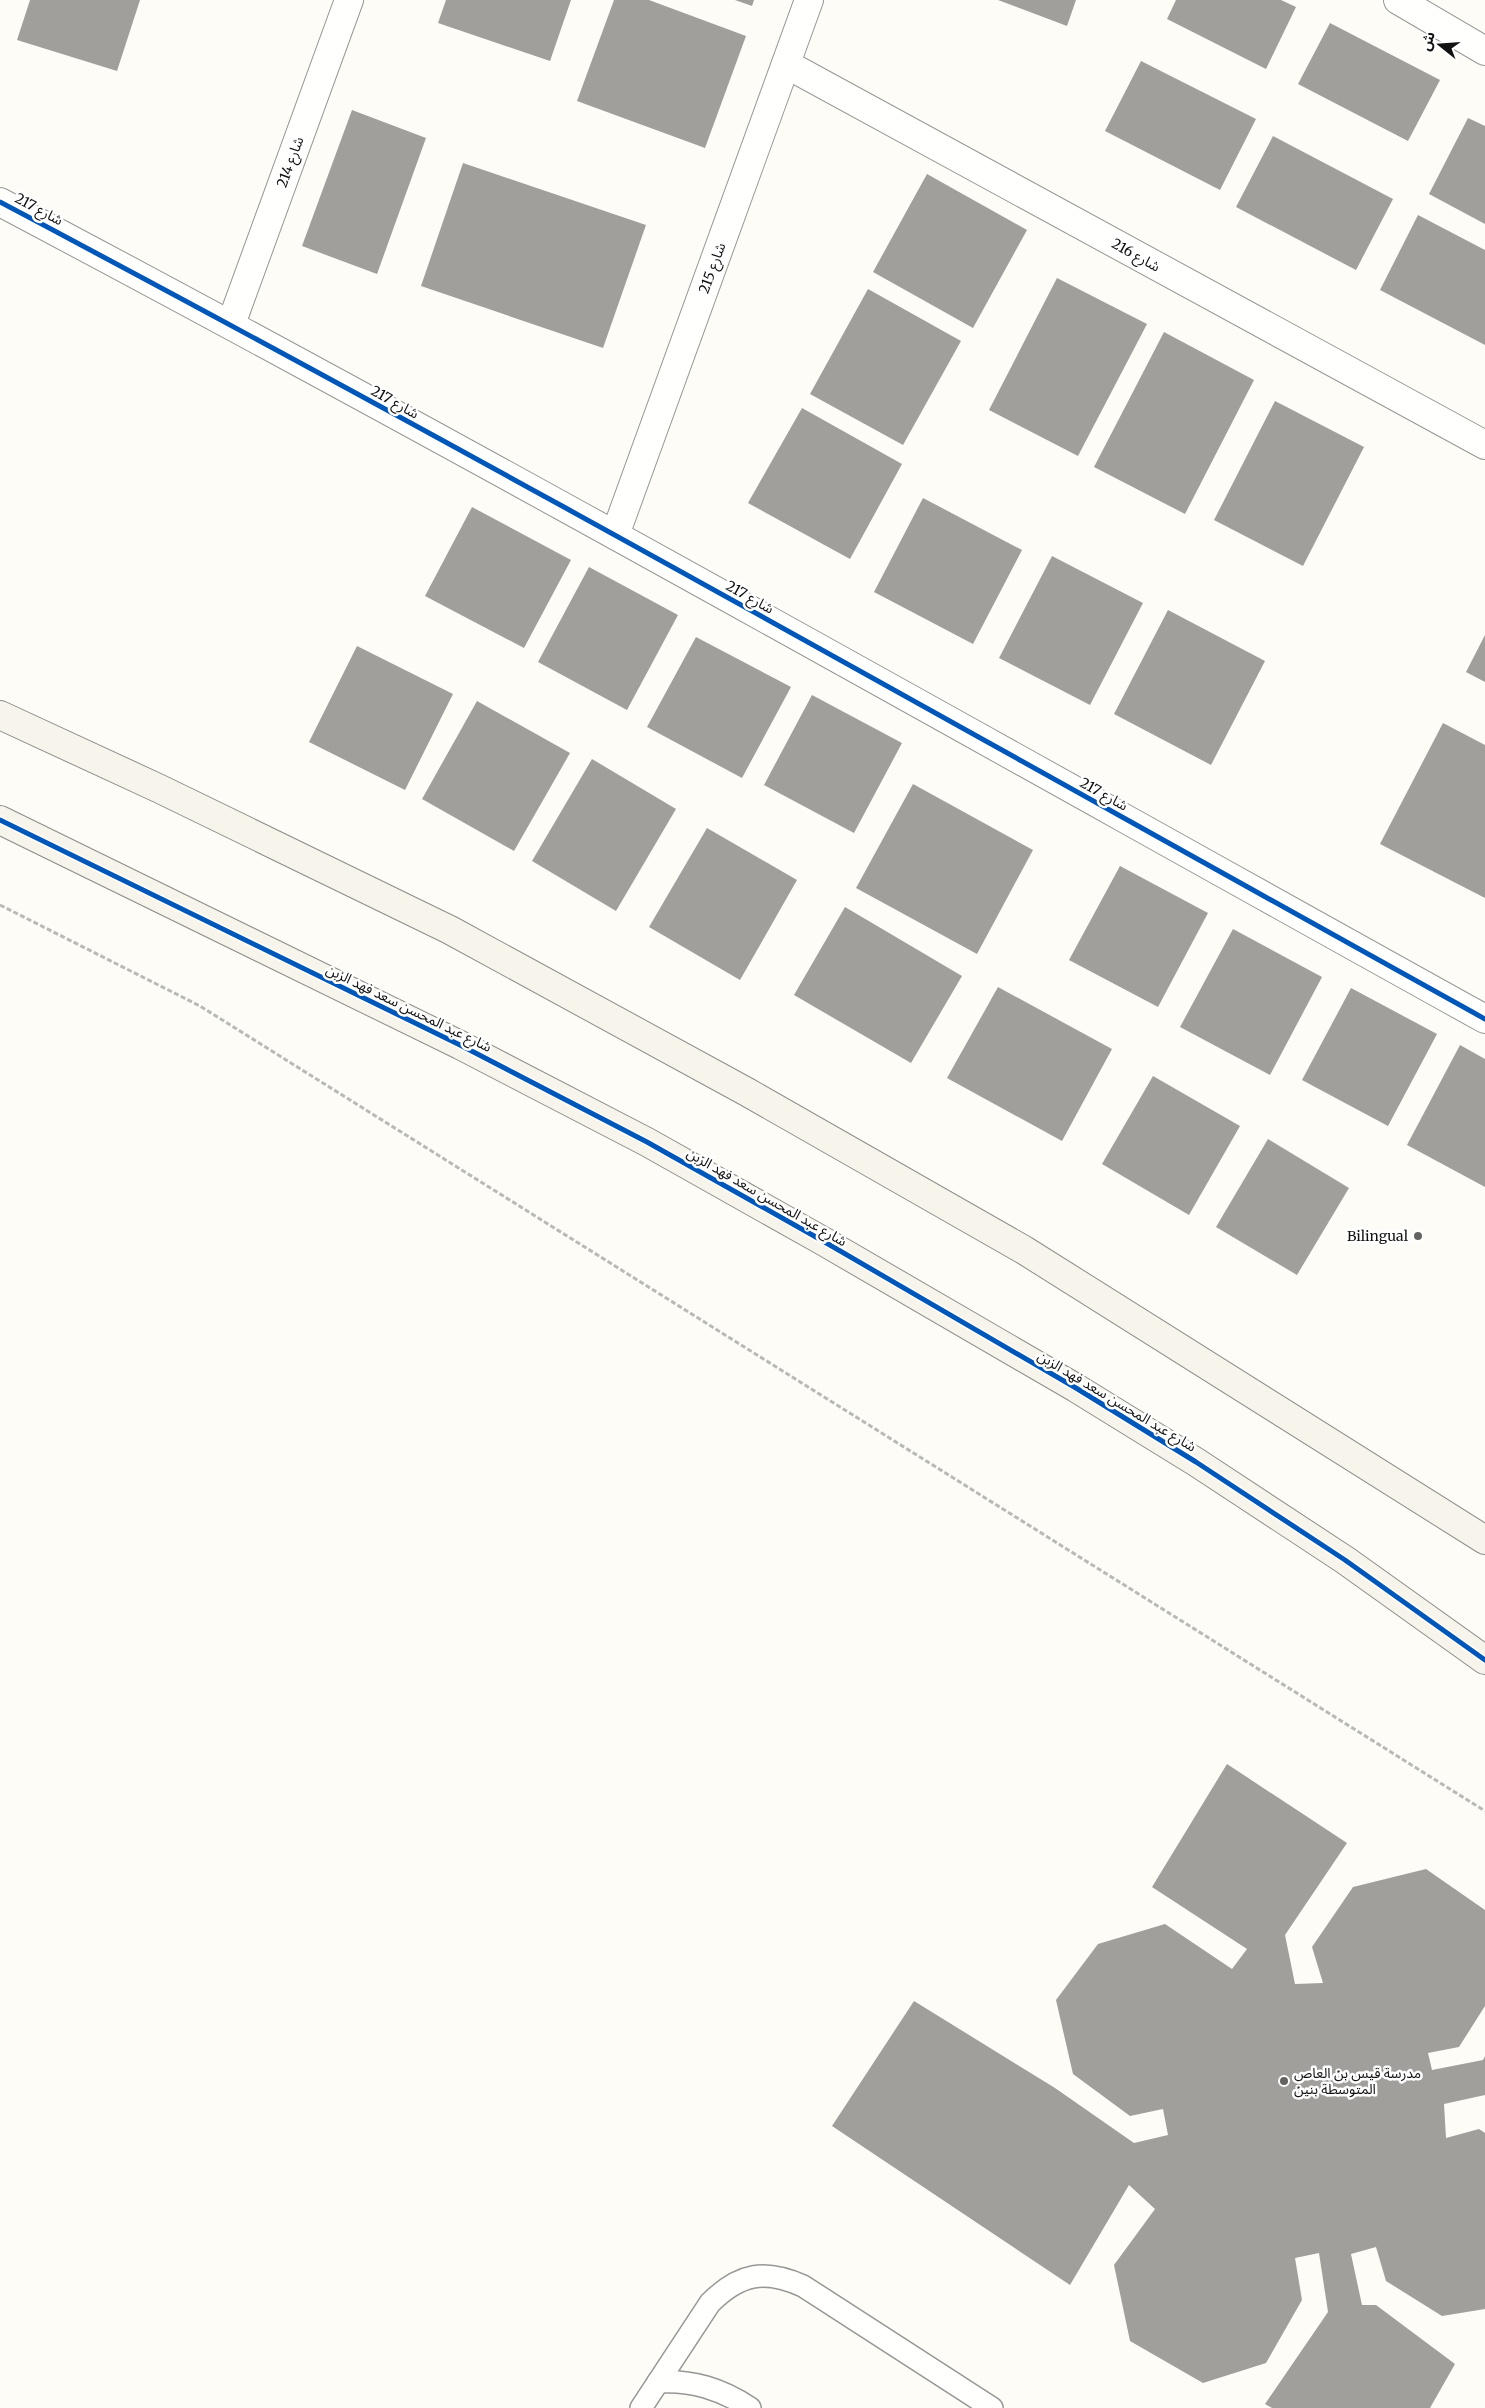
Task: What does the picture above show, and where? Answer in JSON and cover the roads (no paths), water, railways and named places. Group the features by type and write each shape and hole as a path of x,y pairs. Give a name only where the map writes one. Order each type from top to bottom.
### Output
{"street":[{"name":"شارع 214","path":"231,324 349,0"},
{"name":"شارع 215","path":"615,535 809,0"},
{"path":"1398,0 1485,51"},
{"name":"شارع 216","path":"786,64 1485,445"},
{"name":"شارع 217","path":"0,202 231,324 615,535 1485,1020"},
{"path":"0,716 151,784 450,930 747,1092 1024,1250 1483,1538"},
{"name":"شارع عبد المحسن سعد فهد الزبن","path":"0,820 460,1045 647,1142 815,1236 1076,1388 1196,1462 1345,1560 1485,1660"}],"lane":[{"path":"640,2408 710,2303 725,2288 744,2278 764,2275 784,2277 803,2286 992,2408"},
{"path":"658,2382 678,2381 699,2384 718,2391 750,2408"}],"place":[{"name":"Bilingual","path":"1418,1236"},
{"name":"مدرسة قيس بن العاص المتوسطة بنين","path":"1284,2081"}]}
